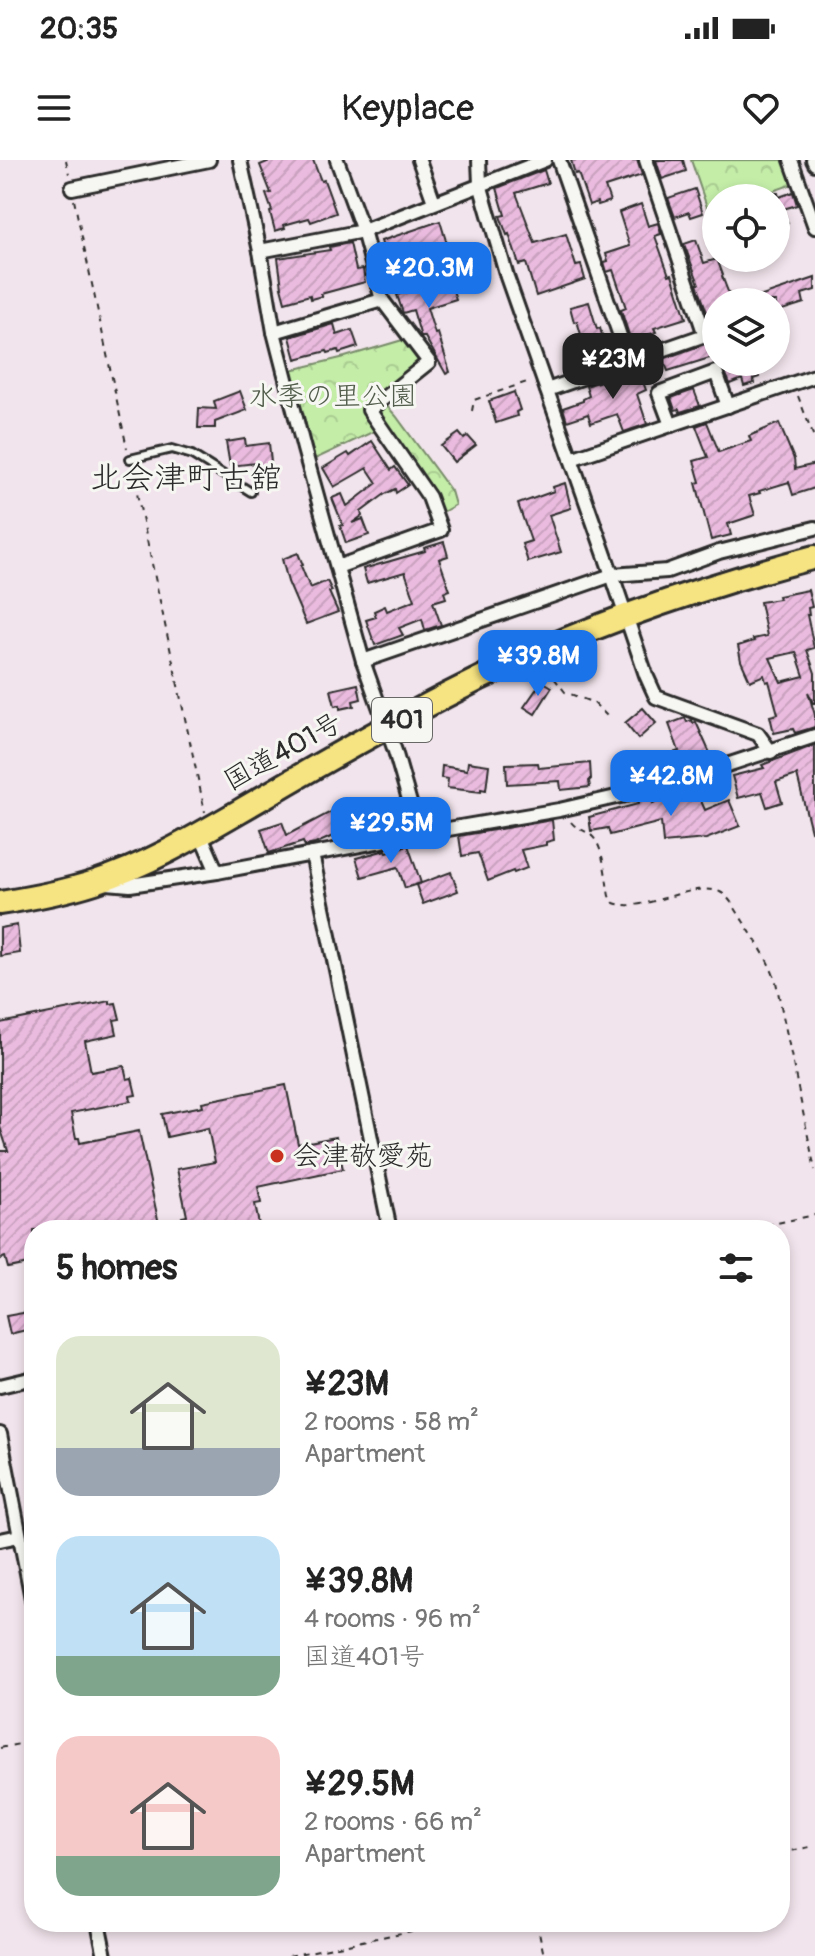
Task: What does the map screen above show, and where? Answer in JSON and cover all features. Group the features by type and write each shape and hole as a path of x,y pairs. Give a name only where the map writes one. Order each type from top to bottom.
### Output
{"highway":[{"name":"国道401号","path":"0,903 44,896 96,882 142,862 204,831 446,695 535,652 626,615 736,578 815,557"}],"street":[{"path":"72,188 209,160"},
{"path":"240,160 274,332 363,661 419,834"},
{"path":"337,160 363,231 382,300 429,362 369,410 429,497 441,530 337,567"},
{"path":"419,160 434,202"},
{"path":"479,160 480,184 507,277 651,689 656,697 758,734 771,752"},
{"path":"260,251 363,231 545,160"},
{"path":"559,160 629,362"},
{"path":"545,384 629,362 705,335 646,160"},
{"path":"791,160 815,227"},
{"path":"274,332 382,300"},
{"path":"671,425 659,393 716,372 728,406"},
{"path":"571,459 815,376"},
{"path":"363,661 612,575 667,571 719,552 815,528"},
{"path":"96,882 130,885 217,872 559,810 660,787 815,736"},
{"path":"204,831 217,872"},
{"path":"312,854 388,1220"},
{"path":"0,1386 24,1380"},
{"path":"0,1434 24,1560"},
{"path":"0,1540 19,1536"},
{"path":"100,1932 105,1956"}],"lane":[{"path":"130,459 172,449 192,455 251,492"}],"path":[{"path":"66,160 130,459 204,831"},
{"path":"472,411 474,400 545,384"},
{"path":"793,384 815,440"},
{"path":"535,652 565,692 594,703 610,719"},
{"path":"559,810 576,828 587,832 597,842 609,896 614,903 631,906 702,890 719,892 733,905 766,957 776,982 815,1170"},
{"path":"790,1220 815,1215"},
{"path":"0,1748 24,1743"},
{"path":"790,1851 815,1846"},
{"path":"289,1956 406,1932"},
{"path":"539,1932 544,1956"}],"green space":[{"path":"691,160 785,160 796,183 702,184 702,192"},
{"name":"水季の里公園","path":"406,339 423,361 373,403 379,429 315,459 291,370"},
{"path":"385,404 451,491 455,505 439,514 374,411"}],"building":[{"path":"272,160 313,160 336,213 311,222 309,218 284,225 285,228 275,231 266,194 271,193 260,165"},
{"path":"571,160 637,160 642,175 605,187 610,201 589,205"},
{"path":"656,160 683,160 686,171 662,179"},
{"path":"544,170 548,183 516,193 535,243 566,234 576,266 581,265 585,279 536,296 526,263 519,265 500,216 505,215 497,188"},
{"path":"695,189 702,213 691,217 689,212 675,217 668,198"},
{"path":"793,192 797,205 790,207 790,193"},
{"path":"641,204 648,226 658,223 661,234 655,236 669,275 672,274 686,318 654,328 656,332 631,341 621,310 626,308 613,270 607,272 604,262 608,261 606,254 630,246 619,212"},
{"path":"440,221 447,244 412,255 410,248 385,255 381,241"},
{"path":"696,240 702,257 702,272 722,272 727,288 702,288 702,298 684,244"},
{"path":"350,243 356,270 363,269 365,282 311,299 310,295 285,302 278,258 330,250 329,247"},
{"path":"447,274 456,299 427,308 450,372 446,374 425,337 421,337 413,310 403,313 397,295"},
{"path":"815,278 815,290 802,294 804,303 790,308 790,288 785,288"},
{"path":"589,302 604,342 585,348 570,307"},
{"path":"334,324 337,335 352,330 358,347 296,359 290,337"},
{"path":"702,345 702,360 668,371 663,359"},
{"path":"639,371 646,390 637,394 647,424 624,432 617,414 591,423 588,414 567,421 563,408 589,396 586,386"},
{"path":"727,376 759,377 753,379 754,383 744,386 742,379 730,384"},
{"path":"694,390 700,406 680,412 679,409 675,410 671,398"},
{"path":"240,391 247,410 215,422 215,428 198,428 199,408 216,409 214,401"},
{"path":"514,392 520,410 516,412 517,416 496,423 489,401"},
{"path":"707,422 719,452 751,441 749,436 779,423 795,469 815,464 815,488 793,495 789,482 749,496 755,515 728,524 731,535 711,540 696,483 700,482 694,461 708,457 696,426"},
{"path":"459,433 464,439 468,436 476,445 454,462 441,446"},
{"path":"245,439 246,446 269,443 272,472 258,474 256,463 230,466 226,442"},
{"path":"372,441 391,470 395,467 408,485 396,493 395,489 385,494 361,512 362,516 352,523 363,519 369,535 346,543 340,526 343,525 332,498 342,494 347,506 377,483 367,468 334,487 323,468 348,453 350,456"},
{"path":"565,483 571,508 549,515 561,552 528,562 522,544 531,541 518,504 554,491 553,487"},
{"path":"444,542 448,556 439,559 450,590 444,592 446,598 433,602 441,625 425,630 422,619 399,628 403,635 375,645 366,620 376,617 374,611 385,606 387,611 415,600 405,572 367,583 363,569 425,551 424,548"},
{"path":"298,553 310,588 327,581 338,612 306,624 282,559"},
{"path":"808,590 812,607 808,608 807,615 814,648 807,650 815,673 815,703 808,692 815,727 795,733 793,729 774,733 770,716 778,714 769,681 766,682 764,675 750,681 738,646 767,636 760,602 779,599 778,596","holes":["796,652 804,676 781,682 770,658"]},
{"path":"542,681 552,687 535,714 524,707"},
{"path":"358,684 361,699 353,701 354,706 340,709 340,705 335,706 331,690"},
{"path":"643,708 656,723 638,739 625,723"},
{"path":"685,718 687,722 696,722 713,760 646,781 642,770 617,778 613,765 646,755 648,761 679,751 669,724"},
{"path":"815,745 815,830 811,831 797,775 776,782 782,802 767,807 762,792 738,798 732,776 764,768 762,765"},
{"path":"468,762 489,765 486,790 447,788 448,779 441,778 442,766 467,770"},
{"path":"538,763 539,768 590,763 590,787 561,790 560,781 507,784 506,764"},
{"path":"694,785 705,810 729,800 740,826 706,839 663,843 661,822 610,835 608,828 591,831 589,817 638,804 638,801 652,798 653,803"},
{"path":"346,804 352,817 363,812 367,833 336,840 333,836 305,846 303,842 269,853 261,829 282,822 287,835"},
{"path":"552,820 554,840 546,842 546,845 521,850 527,868 488,881 478,853 462,856 459,836"},
{"path":"408,845 421,883 405,888 398,867 362,877 356,858"},
{"path":"451,872 458,891 423,904 416,885"},
{"path":"17,925 20,953 0,956 0,928"},
{"path":"110,1001 110,1004 116,1003 120,1019 114,1020 117,1034 85,1041 91,1072 124,1066 127,1079 132,1078 136,1095 130,1096 131,1101 71,1113 80,1143 139,1131 158,1220 24,1220 24,1265 8,1268 5,1257 0,1259 0,1151 8,1151 0,1127 0,1023"},
{"name":"会津敬愛苑","path":"286,1085 298,1144 336,1137 343,1169 258,1187 261,1203 255,1204 258,1220 183,1220 182,1217 187,1216 177,1169 215,1162 208,1128 167,1137 162,1114 203,1106 202,1102"},
{"path":"24,1313 24,1330 10,1334 6,1316"}],"place":[{"name":"会津敬愛苑","path":"277,1156"}],"district":[{"name":"北会津町古舘","path":"186,478"}]}
